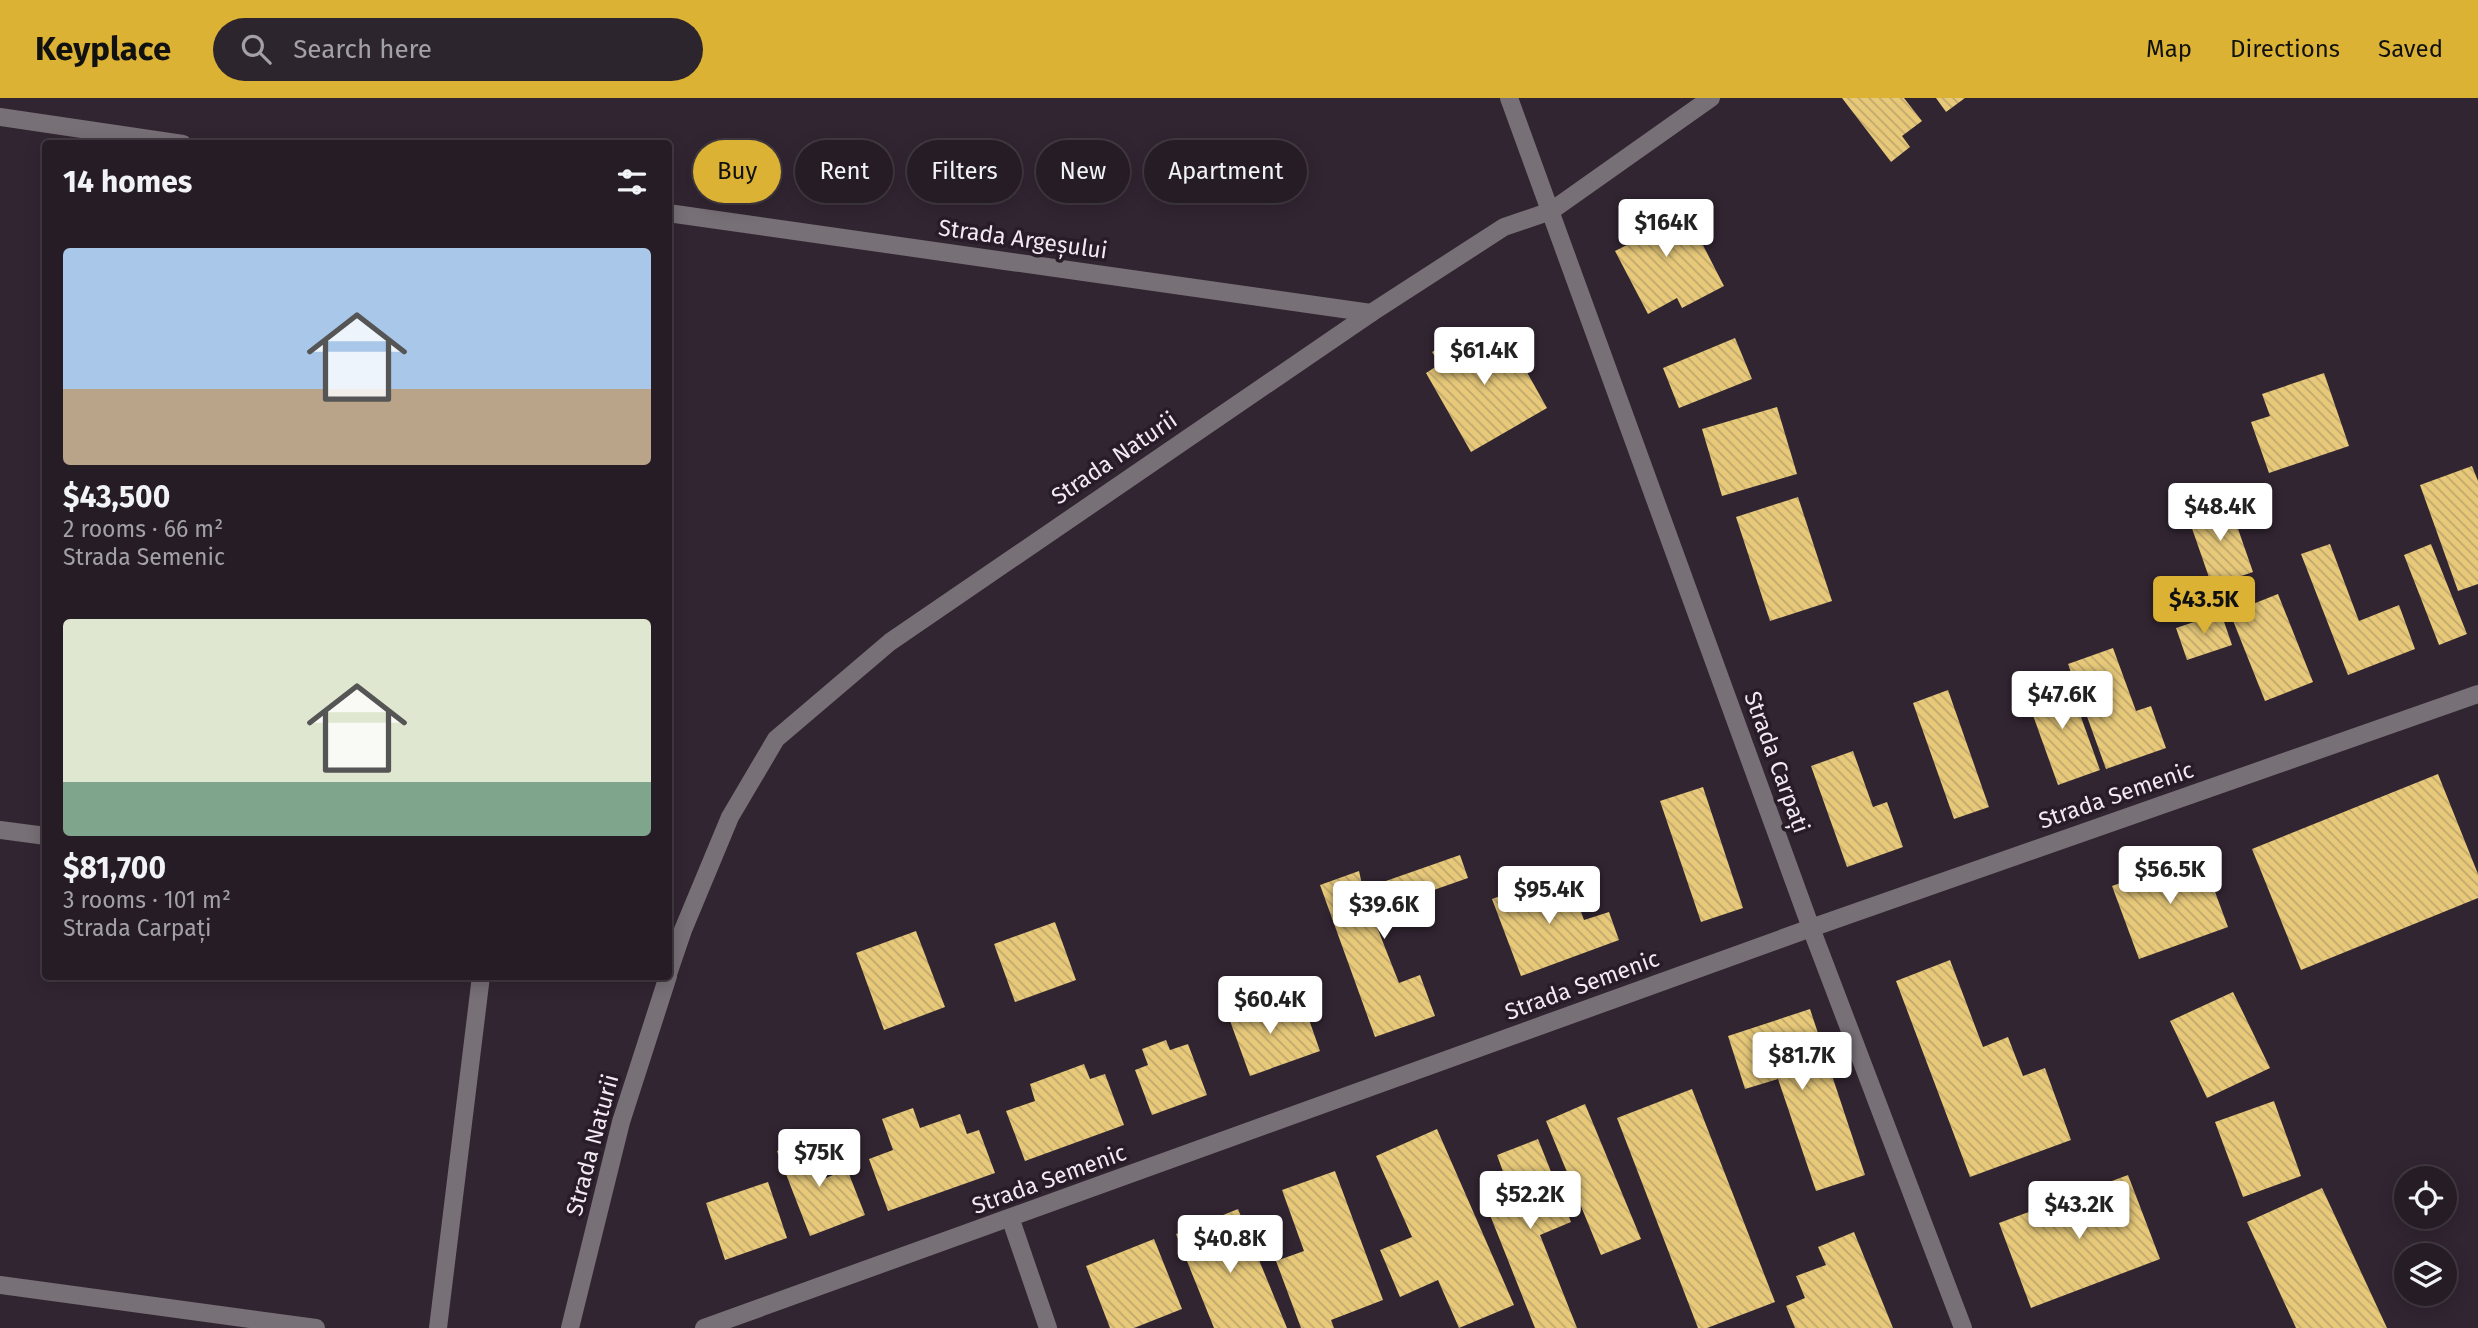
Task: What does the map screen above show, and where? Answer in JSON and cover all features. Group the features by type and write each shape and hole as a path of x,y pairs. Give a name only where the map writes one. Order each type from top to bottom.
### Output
{"street":[{"name":"Strada Carpați","path":"1509,98 1811,928 1962,1328"},
{"name":"Strada Naturii","path":"672,952 676,929 730,817 776,739 890,642 1371,313 1504,227 1551,211 1711,98"},
{"path":"0,117 156,140"},
{"name":"Strada Argeșului","path":"672,214 1371,313"},
{"name":"Strada Semenic","path":"704,1328 1011,1220 1811,928 2478,694"},
{"path":"0,830 42,835"},
{"path":"438,1328 481,980"},
{"name":"Strada Naturii","path":"570,1328 621,1122 666,980"},
{"path":"1011,1220 1048,1328"},
{"path":"0,1285 316,1328"}],"building":[{"path":"1842,98 1904,98 1922,121 1902,136 1910,147 1891,162"},
{"path":"1936,98 1965,98 1946,112"},
{"path":"1658,200 1671,225 1688,216 1724,286 1682,308 1677,298 1648,314 1615,251 1631,243 1619,220"},
{"path":"1502,328 1547,408 1471,452 1426,373 1440,364 1432,352 1473,330 1479,341"},
{"path":"1735,338 1752,379 1679,408 1663,368"},
{"path":"2324,373 2349,446 2269,473 2251,422 2270,416 2262,394"},
{"path":"1777,407 1797,474 1722,496 1702,429"},
{"path":"2472,466 2478,481 2478,584 2458,591 2420,485"},
{"path":"1798,497 1832,601 1770,621 1736,517"},
{"path":"2228,500 2253,572 2212,586 2187,514"},
{"path":"2330,544 2359,621 2399,605 2415,649 2348,675 2301,554"},
{"path":"2431,544 2467,634 2439,645 2404,555"},
{"path":"2278,594 2313,682 2265,701 2230,613"},
{"path":"2221,613 2232,645 2187,660 2176,628"},
{"path":"2113,648 2136,711 2151,706 2166,748 2106,769 2068,664"},
{"path":"2067,678 2100,770 2058,785 2025,693"},
{"path":"1948,690 1989,807 1954,819 1913,703"},
{"path":"1853,751 1873,807 1887,802 1903,847 1847,867 1811,766"},
{"path":"2438,774 2478,874 2478,898 2301,970 2252,849"},
{"path":"1703,787 1743,908 1701,922 1660,801"},
{"path":"2201,854 2228,927 2139,959 2112,886"},
{"path":"1460,855 1468,878 1371,912 1399,983 1420,975 1435,1016 1375,1037 1320,885 1359,871 1363,889"},
{"path":"1545,880 1550,892 1571,884 1584,920 1609,912 1619,940 1521,976 1492,899"},
{"path":"1055,922 1076,980 1015,1002 994,944"},
{"path":"916,931 945,1007 884,1030 856,953"},
{"path":"1950,960 1983,1047 2008,1037 2023,1076 2045,1068 2071,1140 1970,1177 1896,981"},
{"path":"2233,992 2270,1068 2207,1098 2170,1021"},
{"path":"1262,994 1273,1023 1306,1011 1320,1051 1250,1076 1225,1007"},
{"path":"1810,1009 1865,1175 1816,1191 1778,1079 1745,1089 1728,1036"},
{"path":"1166,1040 1170,1050 1188,1044 1207,1095 1152,1115 1135,1070 1148,1065 1142,1049"},
{"path":"1084,1064 1090,1079 1105,1074 1124,1125 1025,1161 1006,1111 1035,1101 1030,1084"},
{"path":"1692,1089 1775,1302 1707,1328 1698,1328 1617,1118"},
{"path":"2274,1101 2301,1176 2243,1197 2215,1122"},
{"path":"1585,1104 1641,1239 1601,1255 1546,1121"},
{"path":"913,1108 920,1128 960,1114 967,1134 979,1130 995,1173 888,1211 869,1159 893,1150 882,1119"},
{"path":"1437,1129 1514,1305 1459,1328 1438,1280 1400,1297 1380,1250 1412,1237 1376,1156"},
{"path":"811,1138 826,1178 847,1169 865,1215 810,1236 777,1151"},
{"path":"1538,1139 1571,1222 1540,1235 1577,1328 1535,1328 1480,1190 1506,1180 1497,1155"},
{"path":"1335,1171 1383,1300 1331,1320 1334,1328 1301,1328 1276,1261 1304,1251 1282,1190"},
{"path":"2128,1175 2160,1259 2031,1308 1999,1223"},
{"path":"768,1182 787,1238 725,1260 706,1203"},
{"path":"2322,1188 2387,1328 2296,1328 2247,1222"},
{"path":"1238,1209 1287,1328 1214,1328 1176,1234"},
{"path":"1854,1232 1893,1328 1795,1328 1786,1306 1805,1298 1796,1276 1826,1265 1818,1247"},
{"path":"1154,1239 1182,1309 1134,1328 1110,1328 1086,1266"}]}
